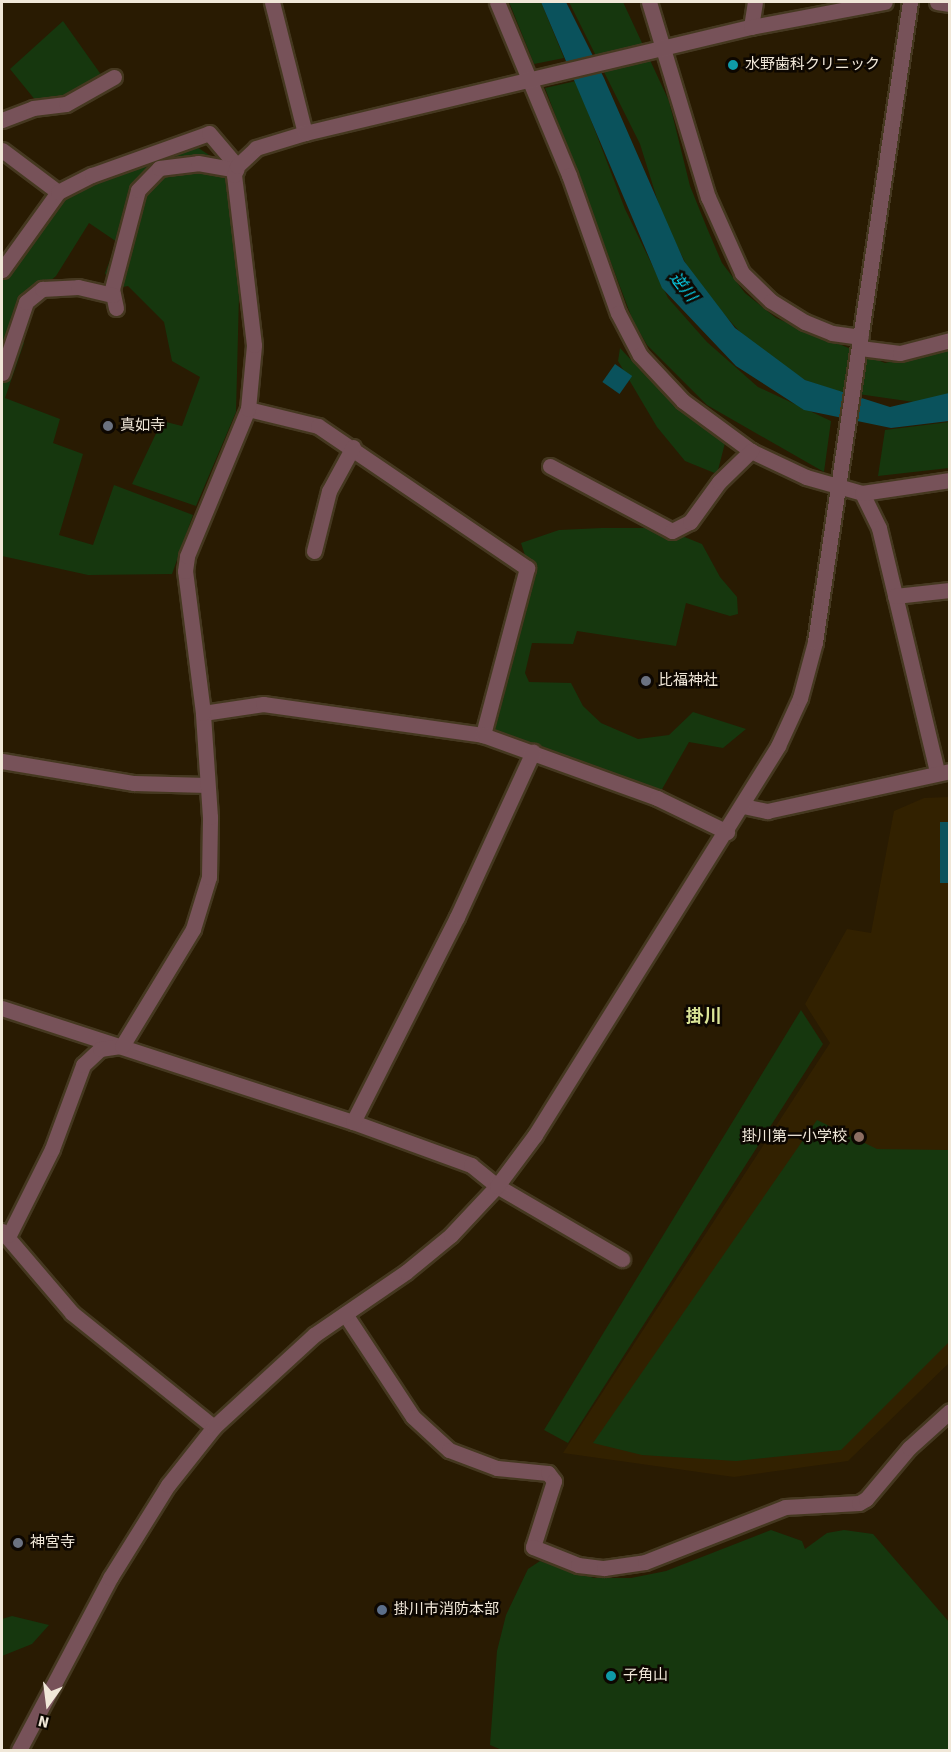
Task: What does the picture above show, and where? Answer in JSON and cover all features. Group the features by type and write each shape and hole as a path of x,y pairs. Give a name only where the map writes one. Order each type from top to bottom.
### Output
{"street":[{"path":"272,2 305,133"},
{"path":"497,2 532,79 618,313 640,355 683,401 751,451 806,477 841,479 862,493 879,528 895,596 943,771 767,811 743,806"},
{"path":"650,2 708,197 742,273 771,301 806,322 860,343 900,353 950,340"},
{"path":"751,27 755,2"},
{"path":"236,168 256,148 305,133 751,27 885,2"},
{"path":"19,1750 110,1578 168,1485 214,1428 314,1335 451,1235 497,1186 535,1135 727,832 778,746 800,698 815,642 910,2"},
{"path":"937,2 950,4"},
{"path":"2,120 33,108 66,104 114,77"},
{"path":"2,270 58,192 166,145 209,133 236,168 254,345 248,409 188,556 185,589 203,713 211,850 202,903 193,929 122,1046"},
{"path":"2,150 58,192"},
{"path":"2,373 26,302 42,289 78,287 115,301 138,190 159,168 198,164 236,168"},
{"path":"248,409 318,426 353,447 526,568 483,735"},
{"path":"314,551 329,491 353,447"},
{"path":"550,466 672,531 690,522 719,482 751,451"},
{"path":"862,493 950,480"},
{"path":"895,596 950,590"},
{"path":"203,713 263,704 483,735 657,798 727,832"},
{"path":"353,1122 457,917 533,752"},
{"path":"2,761 134,783 207,785"},
{"path":"2,1008 353,1122 471,1165 497,1186 622,1259"},
{"path":"122,1046 100,1049 83,1065 52,1149 5,1233 72,1313 214,1428"},
{"path":"345,1314 413,1417 449,1450 497,1468 548,1473 554,1481 533,1547 578,1565 604,1568 645,1562 785,1507 859,1503 867,1499 909,1448 950,1411"}],"shaded area":[{"name":"掛川第一小学校","path":"949,797 949,1363 848,1461 734,1477 563,1453 830,1043 805,1004 847,929 871,933 894,811 924,798"}],"green space":[{"path":"509,2 541,2 564,58 534,64"},
{"path":"569,2 623,2 669,101 690,186 707,228 722,263 745,293 776,318 885,363 949,348 949,395 914,402 837,391 805,380 749,342 695,282 663,218 640,144"},
{"path":"63,21 102,76 65,97 36,101 10,69"},
{"path":"576,81 625,209 668,298 707,342 758,387 831,421 824,472 707,405 647,345 633,321 545,88"},
{"path":"179,147 197,147 218,161 228,184 239,295 236,412 196,506 132,484 162,421 182,426 200,377 172,361 164,322 128,286 112,289 105,273 117,242 89,223 56,276 26,302 17,336 24,343 5,398 60,419 53,443 83,454 59,535 93,545 114,485 193,515 172,574 88,575 2,556 2,269 60,198"},
{"path":"620,348 647,377 725,443 717,474 685,461 657,427 618,361"},
{"path":"949,422 949,468 878,476 885,430"},
{"path":"662,528 702,544 720,577 737,597 738,614 730,616 686,603 676,646 577,631 573,644 532,643 525,673 529,682 571,683 583,706 601,723 638,739 669,735 693,712 746,729 723,748 689,742 657,798 484,735 529,568 521,543 559,530"},
{"path":"801,1010 823,1044 568,1443 544,1430"},
{"path":"817,1120 877,1149 949,1150 949,1342 841,1450 736,1461 642,1455 593,1443"},
{"path":"771,1530 802,1541 805,1549 827,1533 844,1530 873,1534 949,1622 949,1750 502,1750 490,1745 497,1651 506,1615 528,1569 540,1561 594,1578 631,1578 666,1571"},
{"path":"12,1616 49,1625 32,1644 2,1656 2,1619"}],"water":[{"name":"逆川","path":"541,2 566,2 604,78 684,261 735,328 805,380 890,407 949,393 949,421 891,428 804,410 736,366 662,288"},
{"path":"615,364 632,376 620,394 602,382"},
{"path":"940,822 949,822 949,883 940,883"}],"place":[{"name":"水野歯科クリニック","path":"733,65"},
{"name":"真如寺","path":"108,426"},
{"name":"比福神社","path":"646,681"},
{"name":"掛川第一小学校","path":"859,1137"},
{"name":"神宮寺","path":"18,1543"},
{"name":"掛川市消防本部","path":"382,1610"},
{"name":"子角山","path":"611,1676"}],"district":[{"name":"掛川","path":"704,1017"}]}
